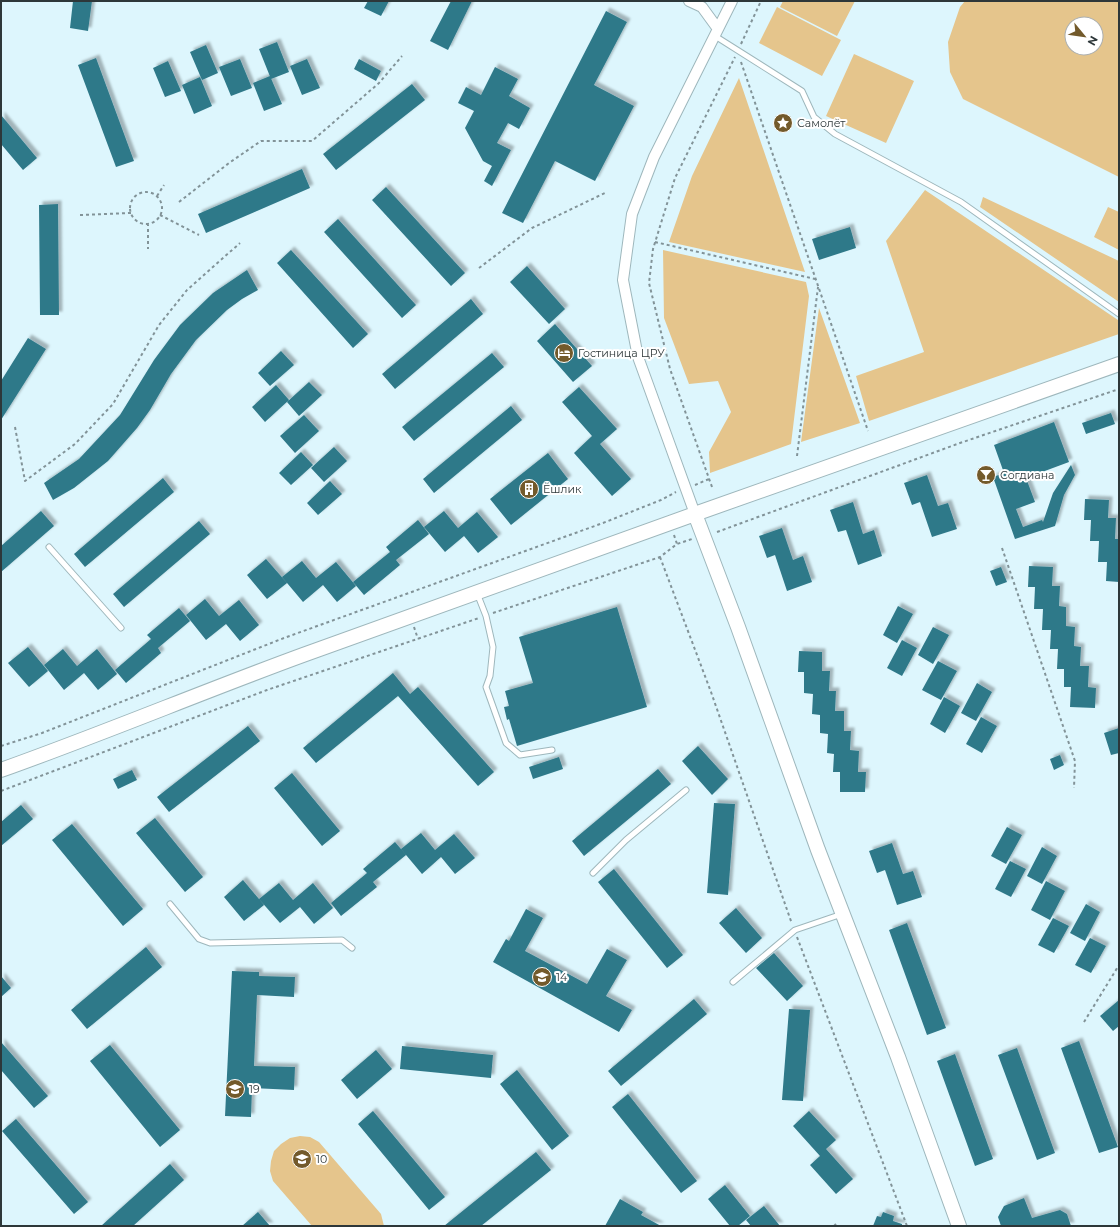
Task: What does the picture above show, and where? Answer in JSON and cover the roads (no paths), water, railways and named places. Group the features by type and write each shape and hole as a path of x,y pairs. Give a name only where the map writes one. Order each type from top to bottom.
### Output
{"street":[{"path":"689,1 702,7 717,32"},
{"path":"732,1 654,158 632,214 623,280 638,357 818,850 898,1057 959,1226"},
{"path":"1,770 299,656 1119,364"}],"lane":[{"path":"717,32 738,51 802,90 814,117 834,134 961,202 1119,314"},
{"path":"49,547 121,628"},
{"path":"477,592 486,616 494,648 490,676 486,687 506,743 520,755 552,750"},
{"path":"593,873 626,840 686,790"},
{"path":"170,904 199,939 210,943 342,940 352,948"},
{"path":"733,982 795,930 842,913"}],"place":[{"name":"Самолёт","path":"783,123"},
{"name":"Гостиница ЦРУ","path":"564,353"},
{"name":"Согдиана","path":"986,475"},
{"name":"Ёшлик","path":"529,489"},
{"name":"14","path":"542,977"},
{"name":"19","path":"235,1089"},
{"name":"10","path":"302,1159"}]}
